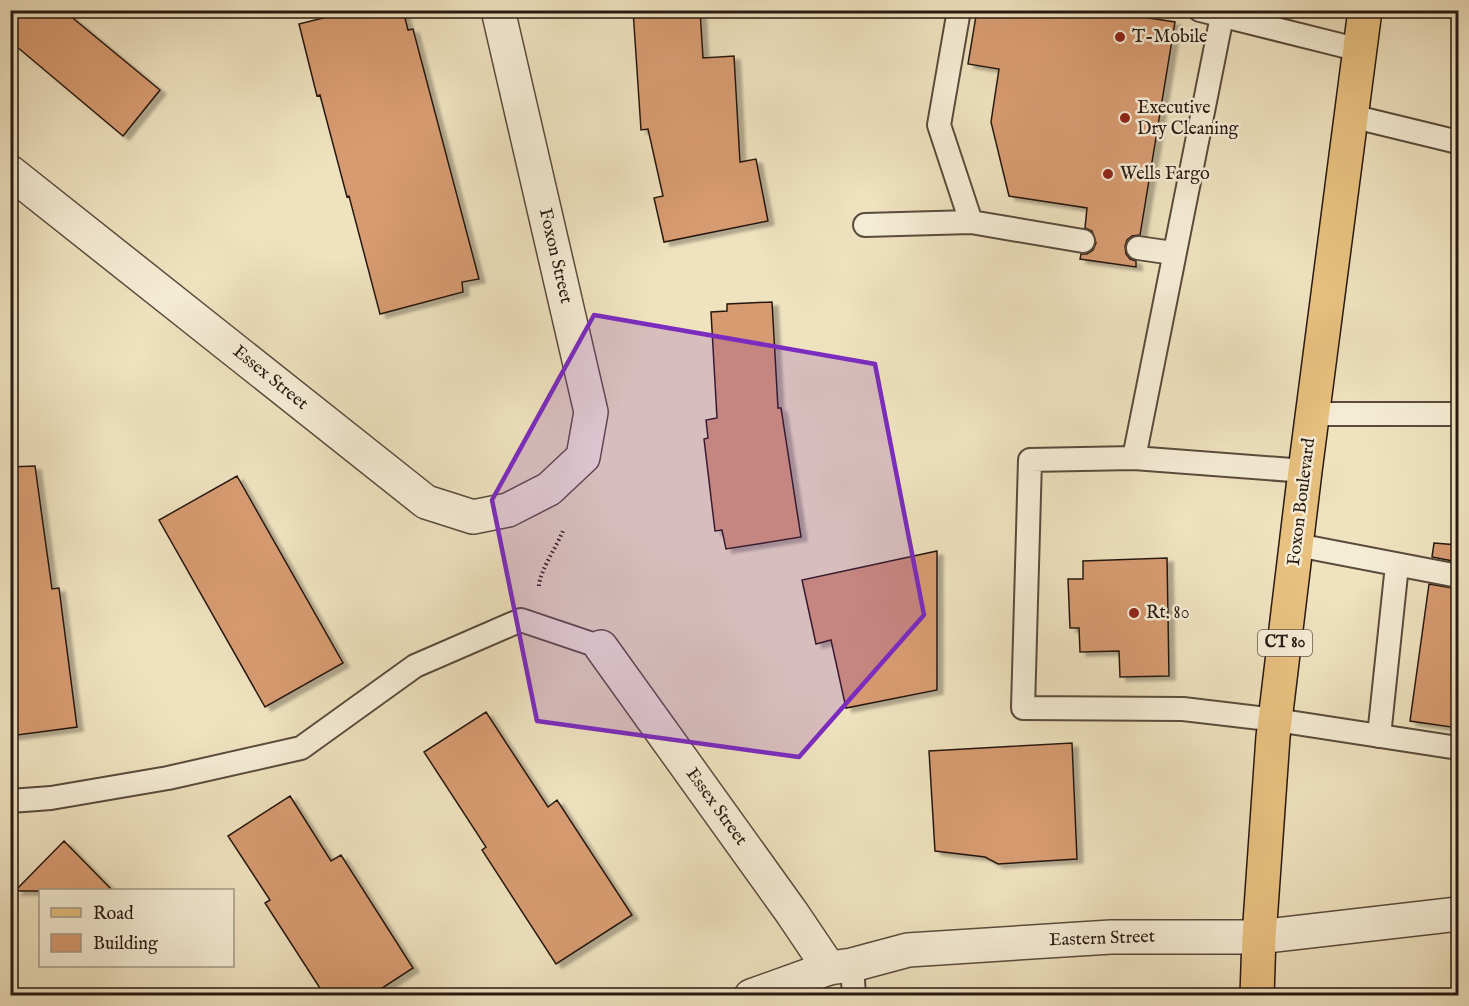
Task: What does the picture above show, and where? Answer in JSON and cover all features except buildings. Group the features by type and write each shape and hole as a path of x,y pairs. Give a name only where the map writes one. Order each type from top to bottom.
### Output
{"main road":[{"name":"Foxon Boulevard","path":"1257,996 1259,937 1276,720 1305,471 1365,10"}],"street":[{"name":"Foxon Street","path":"498,10 591,412 583,457 549,489"},
{"name":"Essex Street","path":"10,172 426,502 473,517 508,510 549,489"},
{"name":"Essex Street","path":"601,647 792,913 845,976"},
{"name":"Eastern Street","path":"751,996 845,976 908,950 1111,937 1259,937 1458,914"}],"lane":[{"path":"959,10 939,125 971,222"},
{"path":"1134,458 1173,253 1211,13 1360,50"},
{"path":"1351,116 1458,141"},
{"path":"865,225 971,222 1083,241"},
{"path":"1138,248 1173,253"},
{"path":"1313,414 1458,414"},
{"path":"1305,471 1134,458 1030,460 1023,708 1184,709 1276,720 1458,748"},
{"path":"1297,545 1458,576"},
{"path":"1379,736 1397,565"},
{"path":"10,801 51,798 168,778 301,748 415,666 521,620 601,647"}],"path":[{"path":"537,625 539,575 555,551 568,518 549,489"}],"highlighted area":[{"path":"594,315 875,364 924,615 799,757 537,721 492,500"}],"place":[{"name":"T-Mobile","path":"1120,37"},
{"name":"Executive Dry Cleaning","path":"1125,118"},
{"name":"Wells Fargo","path":"1108,174"},
{"name":"Rt. 80","path":"1134,613"}]}
